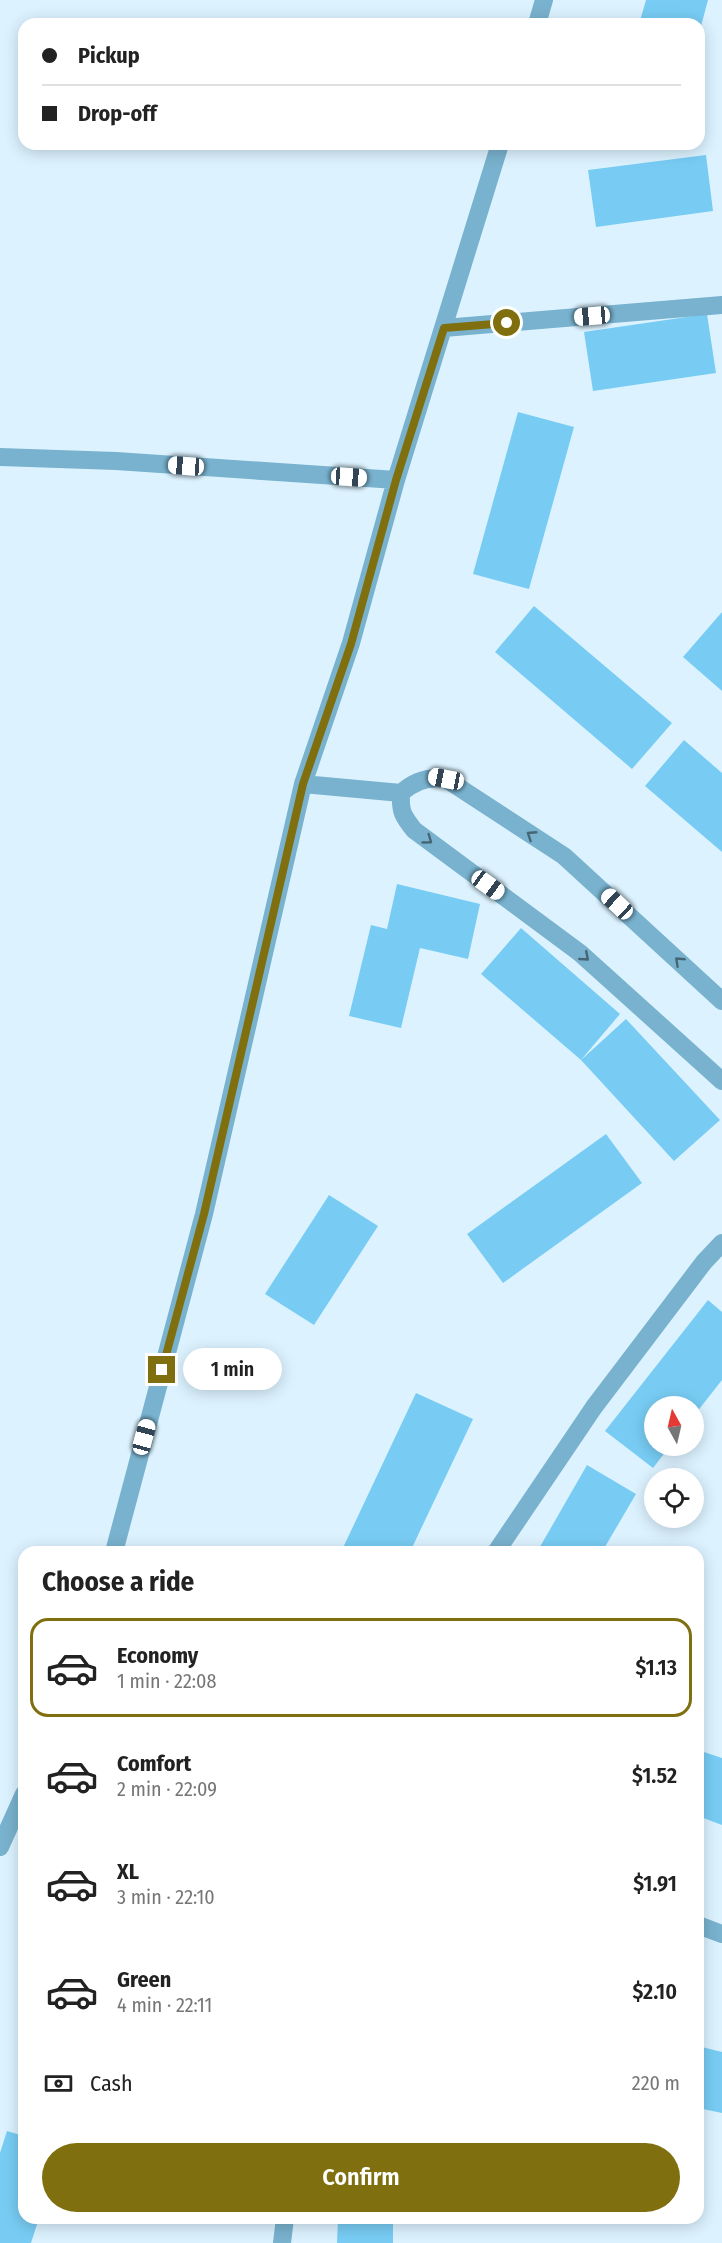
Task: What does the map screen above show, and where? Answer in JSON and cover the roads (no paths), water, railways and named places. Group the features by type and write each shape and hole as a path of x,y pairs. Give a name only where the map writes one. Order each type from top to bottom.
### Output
{"street":[{"path":"539,18 544,0"},
{"path":"116,1546 204,1214 303,784 351,644 396,480 498,150"},
{"path":"444,328 722,305"},
{"path":"1,460 117,461 396,480"},
{"path":"722,1001 564,856 446,779 433,777 421,780 408,786 401,793 400,808 404,818 414,830 580,953 722,1081"},
{"path":"303,784 401,793"},
{"path":"500,1546 594,1407 704,1262 722,1243"},
{"path":"0,1847 18,1807"},
{"path":"704,1927 722,1934"},
{"path":"282,2243 284,2224"}]}
